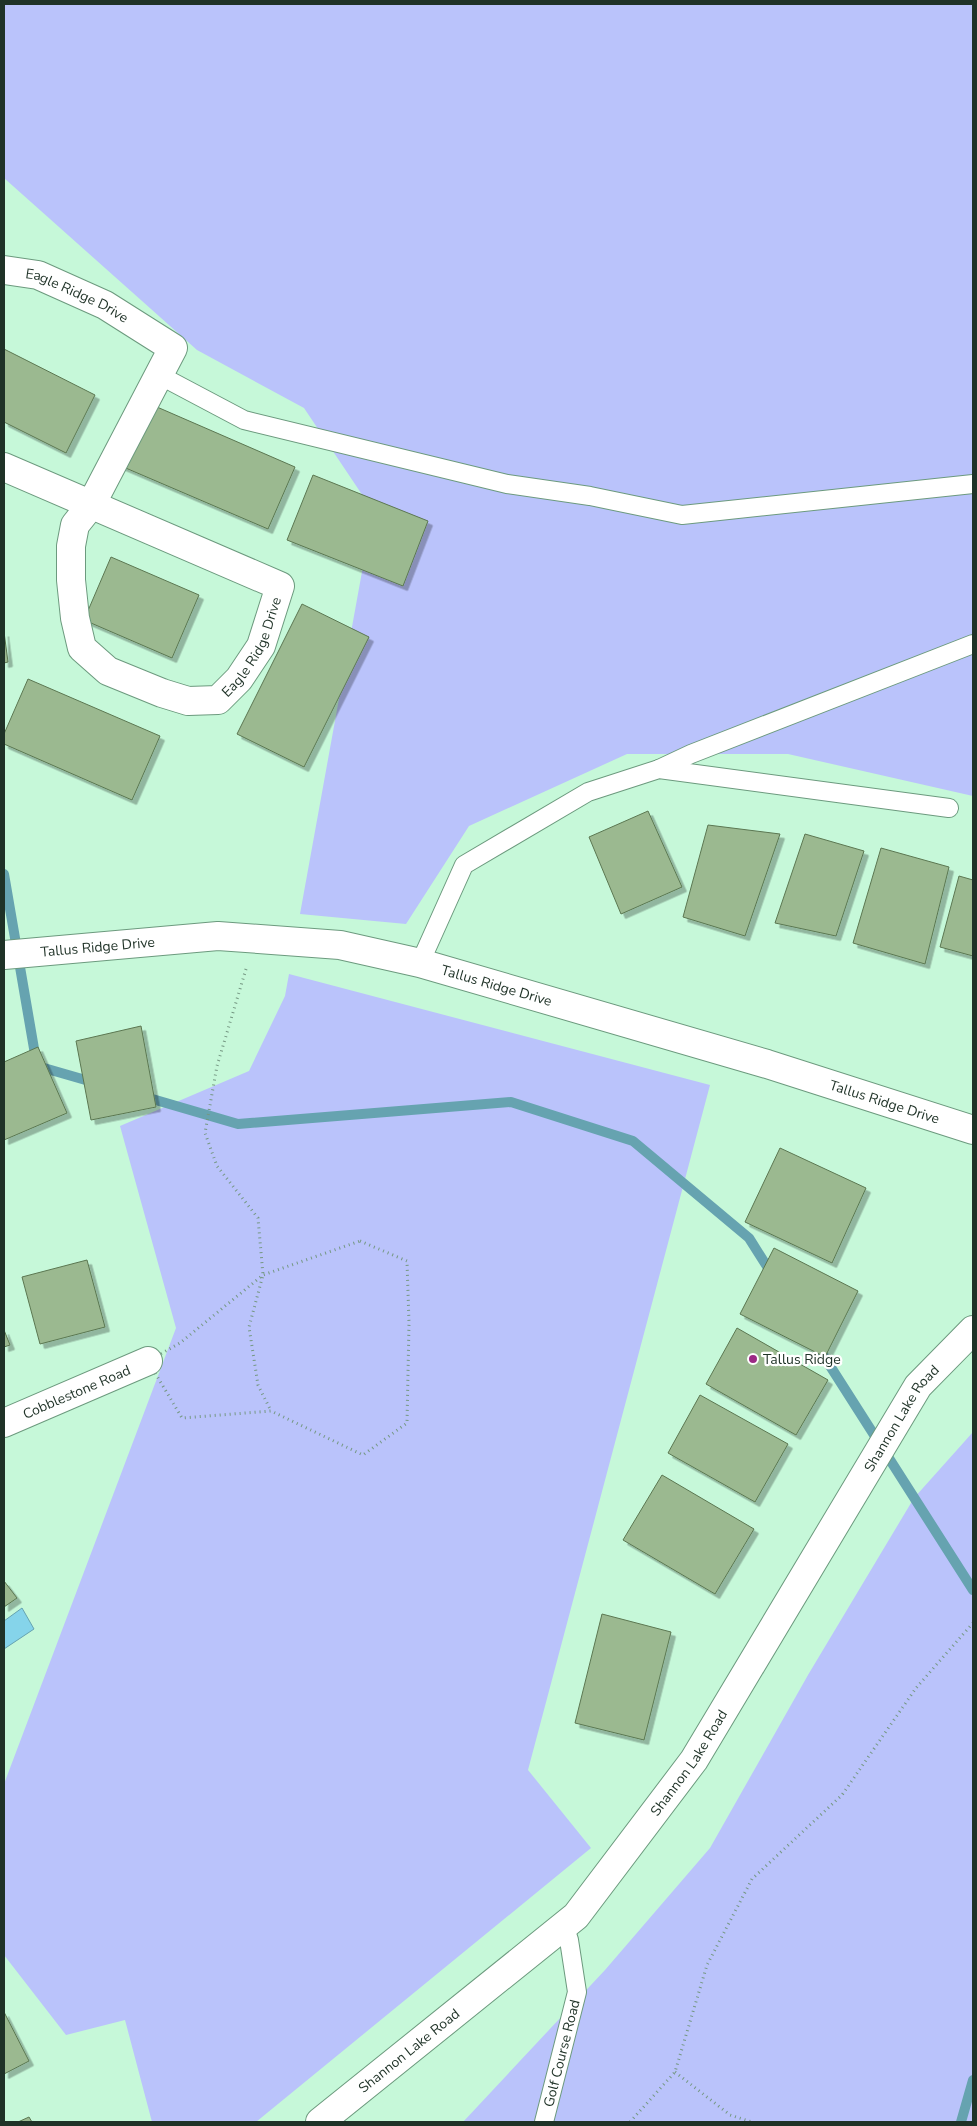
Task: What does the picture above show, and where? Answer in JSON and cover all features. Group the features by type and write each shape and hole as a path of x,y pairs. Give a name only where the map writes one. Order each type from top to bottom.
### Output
{"street":[{"name":"Eagle Ridge Drive","path":"4,270 38,275 105,305 173,348 91,505 75,525 71,546 71,580 75,618 82,648 108,671 162,693 188,701 218,700 239,680 261,646 280,586 91,505 4,467"},
{"name":"Tallus Ridge Drive","path":"4,954 218,936 340,945 420,963 767,1064 973,1129"},
{"name":"Shannon Lake Road","path":"320,2122 576,1916 694,1760 918,1386 973,1330"},
{"name":"Cobblestone Road","path":"4,1423 148,1360"}],"lane":[{"path":"159,375 244,420 507,484 590,496 682,515 973,484"},
{"path":"420,963 464,865 588,792 659,769 691,754 973,644"},
{"path":"659,769 949,808"},
{"name":"Golf Course Road","path":"544,2122 577,1992 569,1940 564,1925"}],"path":[{"path":"255,938 217,1066 205,1133 217,1166 258,1218 263,1275 249,1327 258,1385 271,1411"},
{"path":"360,1242 407,1261 409,1323 407,1424 364,1455 271,1411 182,1418 148,1360 180,1343 263,1275 360,1242"},
{"path":"630,2122 675,2072 707,1966 752,1879 842,1795 916,1688 973,1623"},
{"path":"675,2072 730,2115 752,2122"}],"shaded area":[{"path":"4,4 973,4 973,796 788,754 627,754 469,826 406,924 300,914 373,511 304,408 197,350 4,178"},
{"path":"289,974 710,1085 528,1770 591,1848 256,2122 152,2122 125,2020 66,2035 4,1955 4,1784 176,1328 120,1126 249,1071 285,996"},
{"path":"973,1432 973,2122 463,2122 605,1970 710,1848 808,1675 914,1498"},
{"path":"22,1608 34,1629 4,1649 4,1621"}],"building":[{"path":"4,349 95,395 66,453 4,422"},
{"path":"134,397 295,467 268,529 107,460"},
{"path":"313,475 428,521 403,586 287,540"},
{"path":"111,557 199,595 172,658 84,620"},
{"path":"302,604 369,637 304,767 237,734"},
{"path":"4,632 8,662 4,663"},
{"path":"28,679 160,736 132,800 4,744 4,734"},
{"path":"648,811 682,887 621,914 589,837"},
{"path":"708,825 780,834 745,936 683,917"},
{"path":"805,834 864,851 836,936 775,923"},
{"path":"881,848 949,867 925,964 853,943"},
{"path":"959,876 973,880 973,956 940,947"},
{"path":"141,1026 156,1107 91,1120 76,1041"},
{"path":"38,1047 67,1113 4,1140 4,1062"},
{"path":"780,1148 866,1188 832,1263 745,1222"},
{"path":"774,1248 858,1291 825,1357 740,1314"},
{"path":"87,1260 105,1327 40,1344 22,1277"},
{"path":"737,1328 828,1380 796,1435 706,1384"},
{"path":"4,1330 10,1345 4,1347"},
{"path":"700,1395 788,1444 755,1502 668,1453"},
{"path":"662,1475 754,1529 715,1594 623,1540"},
{"path":"4,1581 17,1598 4,1607"},
{"path":"602,1614 671,1632 644,1740 575,1723"},
{"path":"4,2012 29,2061 4,2074"},
{"path":"29,2117 32,2122 18,2122"}],"waterway":[{"path":"4,874 37,1066 96,1083"},
{"path":"142,1096 238,1124 511,1102 633,1141 749,1238 773,1276"},
{"path":"818,1347 973,1590"},
{"path":"961,2122 973,2080"}],"place":[{"name":"Tallus Ridge","path":"753,1359"}]}
